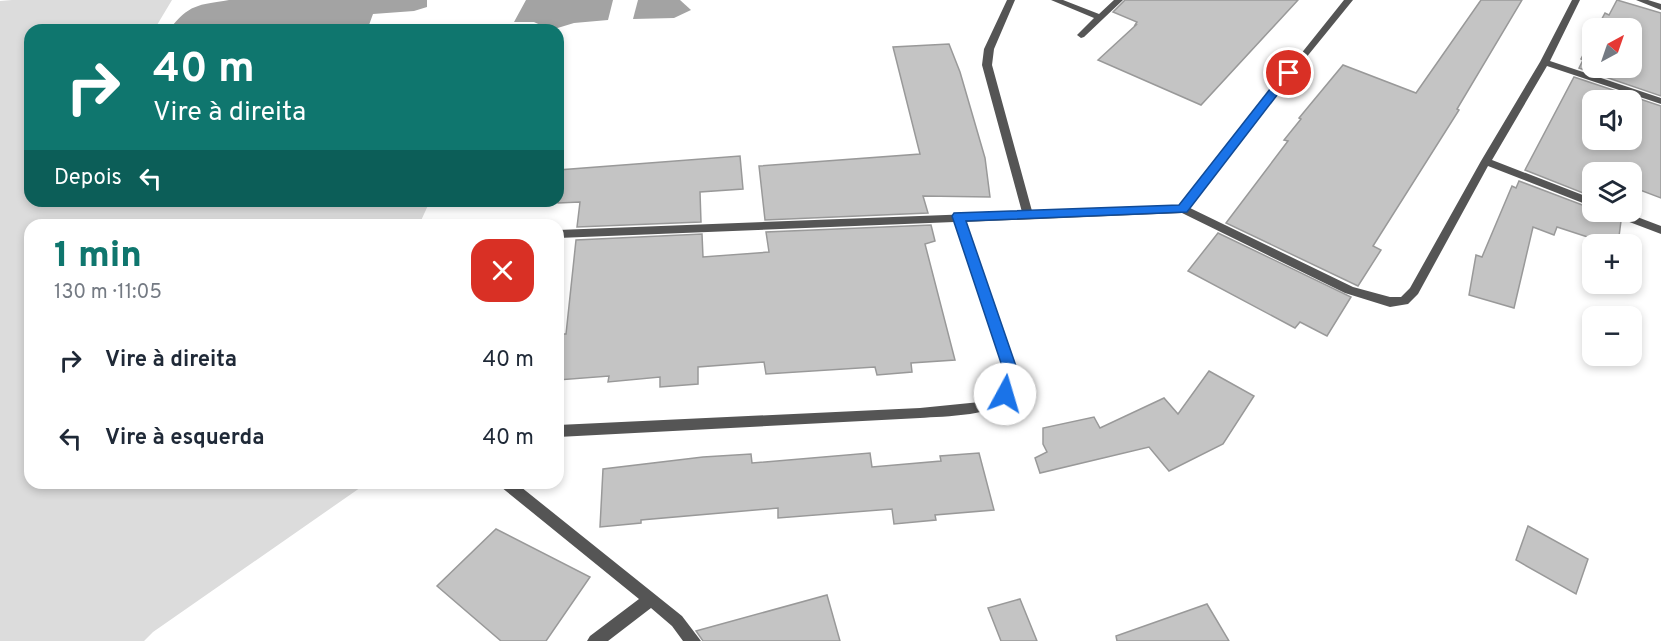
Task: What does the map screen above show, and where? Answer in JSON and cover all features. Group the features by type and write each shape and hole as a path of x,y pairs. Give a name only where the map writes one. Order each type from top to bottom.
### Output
{"street":[{"path":"1011,0 989,49 987,65 1028,215"},
{"path":"1055,0 1100,17"},
{"path":"1081,35 1119,0"},
{"path":"1183,209 1349,0"},
{"path":"564,234 958,216 1183,209 1348,290 1390,302 1404,301 1419,283 1486,161 1545,62 1576,0"},
{"path":"1640,0 1661,7"},
{"path":"1545,62 1661,101"},
{"path":"1486,161 1582,199"},
{"path":"564,431 920,413 980,407 994,402 1005,394 1010,369 958,216"},
{"path":"1641,222 1661,230"},
{"path":"512,489 651,599 677,621 693,641"},
{"path":"595,641 651,599"}],"shaded area":[{"path":"172,0 158,24 24,24 24,207 427,207 422,219 24,219 24,489 358,489 153,632 144,641 0,641 0,1"},
{"path":"229,0 427,0 427,7 414,11 373,14 369,24 174,24 189,10 209,3"},
{"path":"526,0 613,0 608,20 564,26 564,24 514,22"},
{"path":"638,0 680,0 691,10 674,18 633,19"}],"building":[{"path":"1125,0 1298,0 1201,105 1098,60 1136,25 1137,22 1113,12"},
{"path":"1481,0 1522,0 1457,109 1459,110 1373,246 1381,250 1358,286 1226,223 1288,141 1284,140 1301,119 1299,118 1343,65 1416,93"},
{"path":"1617,0 1661,13 1661,96 1608,78 1642,78 1642,18 1602,18 1605,13 1609,15"},
{"path":"949,44 960,72 985,158 990,197 923,196 928,213 765,220 759,166 920,154 893,47"},
{"path":"1574,77 1613,90 1582,90 1582,150 1642,150 1642,100 1661,106 1661,198 1642,191 1642,162 1582,162 1582,193 1525,170"},
{"path":"740,156 743,189 700,192 701,222 577,227 580,202 564,203 564,170"},
{"path":"1519,181 1582,205 1582,222 1621,222 1619,234 1582,235 1557,227 1554,235 1533,227 1514,308 1469,295 1476,255 1482,257 1512,186 1516,188"},
{"path":"931,225 935,241 925,244 955,360 911,363 912,372 877,375 875,367 766,374 764,362 698,367 698,384 660,387 660,377 608,382 609,376 564,380 564,334 566,334 576,240 702,234 703,257 769,252 766,232"},
{"path":"1218,233 1351,297 1327,336 1300,322 1295,328 1188,271"},
{"path":"1209,371 1254,396 1223,444 1169,471 1149,447 1040,473 1035,458 1047,452 1043,444 1043,428 1094,417 1100,428 1164,398 1178,414"},
{"path":"870,453 872,467 941,461 940,456 979,453 994,510 935,515 936,520 894,524 892,509 778,518 778,508 641,520 641,523 600,527 603,469 703,457 751,454 752,463"},
{"path":"1528,526 1588,559 1576,594 1516,560"},
{"path":"496,529 590,577 546,641 501,641 437,586"},
{"path":"827,595 840,641 703,641 696,631"},
{"path":"1020,599 1037,641 1001,641 988,608"},
{"path":"1207,604 1229,641 1117,641 1116,636"}],"route":[{"path":"1005,394 1010,369 958,216 1183,209 1289,73"}]}
